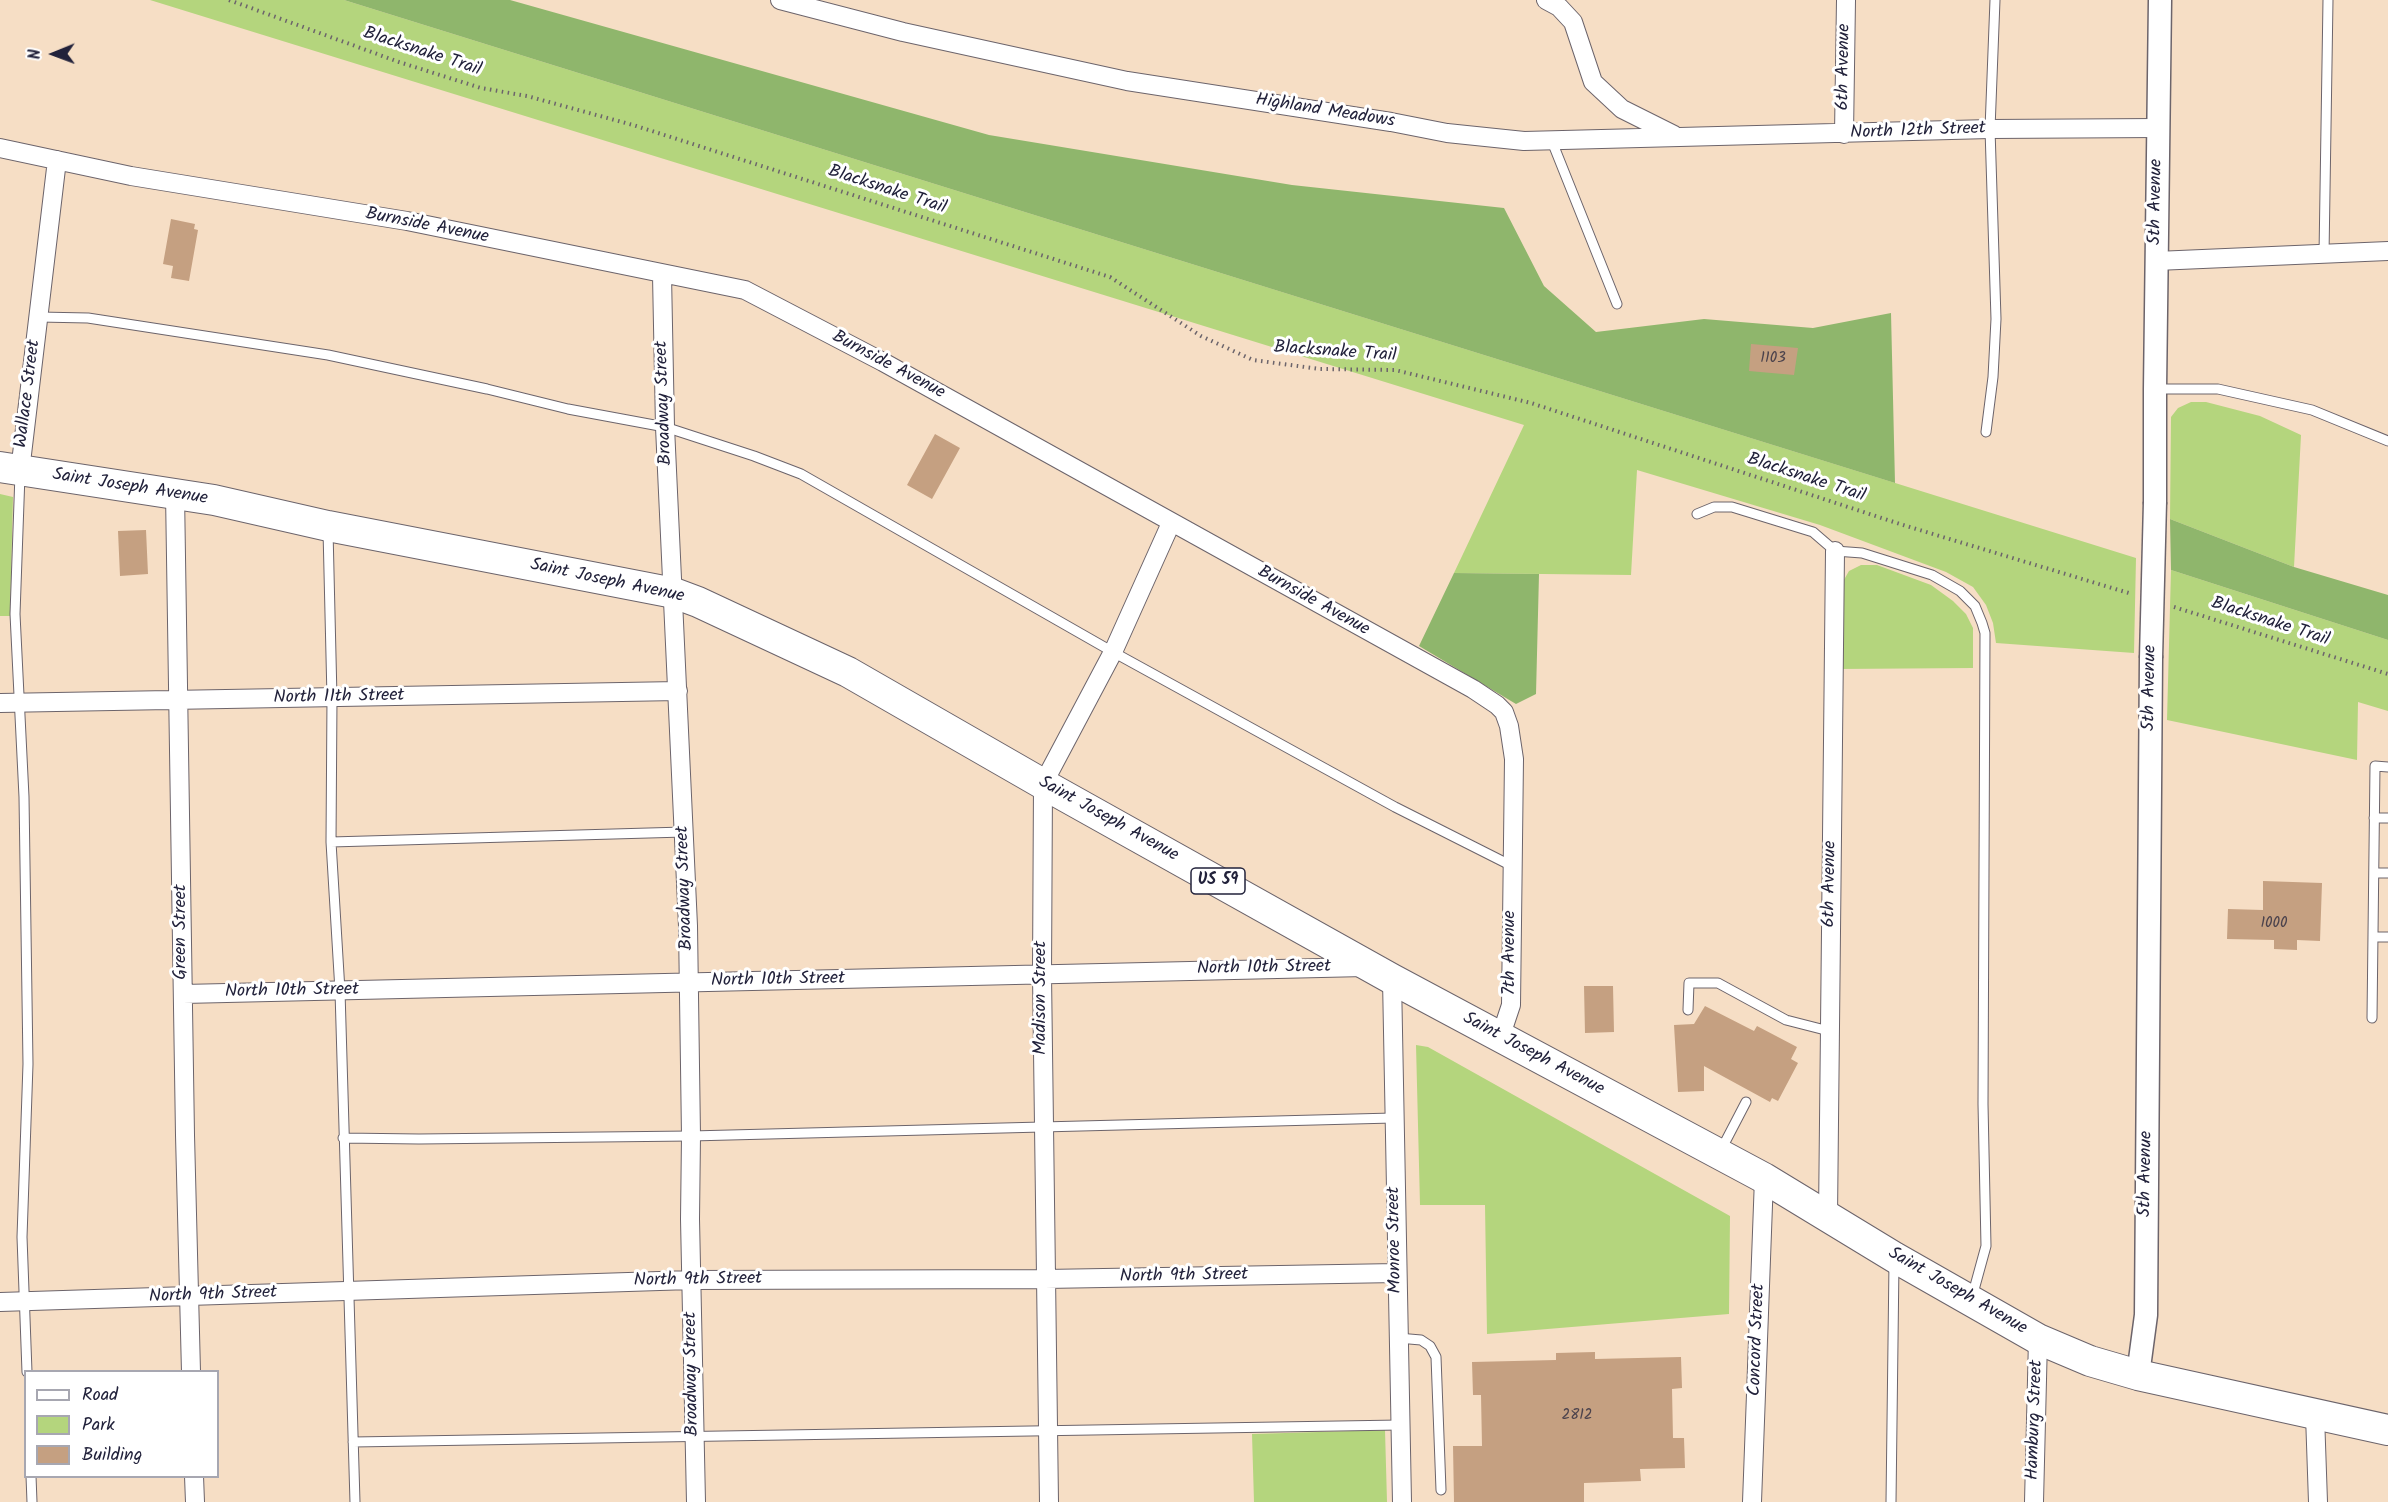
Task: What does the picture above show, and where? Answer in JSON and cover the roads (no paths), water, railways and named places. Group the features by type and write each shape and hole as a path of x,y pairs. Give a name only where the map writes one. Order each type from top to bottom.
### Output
{"main road":[{"name":"Saint Joseph Avenue","path":"10,469 175,493 328,526 674,593 848,672 1043,784 1382,973 1764,1178 1894,1257 2038,1338 2090,1361 2138,1375 2388,1430"}],"street":[{"name":"Highland Meadows","path":"780,0 903,32 1127,81 1448,133 1524,141 1679,137"},
{"path":"1546,0 1559,6 1574,22 1593,82 1622,109 1679,137"},
{"name":"6th Avenue","path":"1844,134 1846,0"},
{"name":"5th Avenue","path":"2138,1375 2146,1315 2151,658 2155,502 2154,389 2160,0"},
{"name":"North 12th Street","path":"1679,137 1990,129 2158,128"},
{"name":"Burnside Avenue","path":"0,148 130,176 407,221 745,291 883,362 1473,689 1497,705 1504,712 1509,726 1514,759 1512,866"},
{"path":"39,316 57,160"},
{"path":"2156,261 2388,251"},
{"name":"Broadway Street","path":"662,274 665,427 674,593 689,983 692,1136 691,1280 696,1502"},
{"name":"Wallace Street","path":"10,469 39,316"},
{"name":"Green Street","path":"175,493 191,1370"},
{"name":"Madison Street","path":"1049,1502 1043,1127 1043,784 1113,652 1172,523"},
{"name":"6th Avenue","path":"1828,1216 1834,551"},
{"name":"North 11th Street","path":"0,704 678,691"},
{"name":"7th Avenue","path":"1500,1038 1511,1005 1512,866"},
{"name":"North 10th Street","path":"183,994 1042,975 1382,973"},
{"name":"Monroe Street","path":"1382,973 1393,1118 1402,1502"},
{"name":"Concord Street","path":"1752,1502 1764,1178"},
{"name":"North 9th Street","path":"0,1302 691,1280 1045,1279 1397,1274"},
{"name":"Hamburg Street","path":"2034,1502 2038,1338"},
{"path":"2315,1415 2318,1502"},
{"path":"194,1478 195,1502"}],"lane":[{"path":"1986,432 1993,377 1996,319 1990,129 1995,0"},
{"path":"2324,255 2328,0"},
{"path":"1551,139 1617,304"},
{"path":"39,316 88,318 328,355 568,409 665,427 754,456 801,474 1113,652 1395,807 1512,866"},
{"path":"2154,389 2218,389 2253,396 2312,410 2388,441"},
{"path":"10,469 18,492 15,614 24,797 28,1064 22,1237 27,1370"},
{"path":"1697,514 1714,507 1732,507 1813,532 1834,551 1862,553 1932,575 1960,591 1975,606 1985,633 1983,1104 1986,1246 1972,1300"},
{"path":"328,526 332,698 331,842 340,991 355,1502"},
{"path":"2372,1018 2375,766 2388,767"},
{"path":"2374,818 2388,818"},
{"path":"331,842 684,832"},
{"path":"2374,873 2388,873"},
{"path":"2373,937 2388,937"},
{"path":"1688,1010 1689,983 1718,984 1786,1020 1829,1031"},
{"path":"1719,1154 1746,1102"},
{"path":"343,1138 692,1136 1393,1118"},
{"path":"1891,1502 1894,1257"},
{"path":"1398,1338 1421,1340 1430,1346 1436,1357 1441,1490"},
{"path":"353,1442 1400,1425"},
{"path":"31,1478 33,1502"}]}
